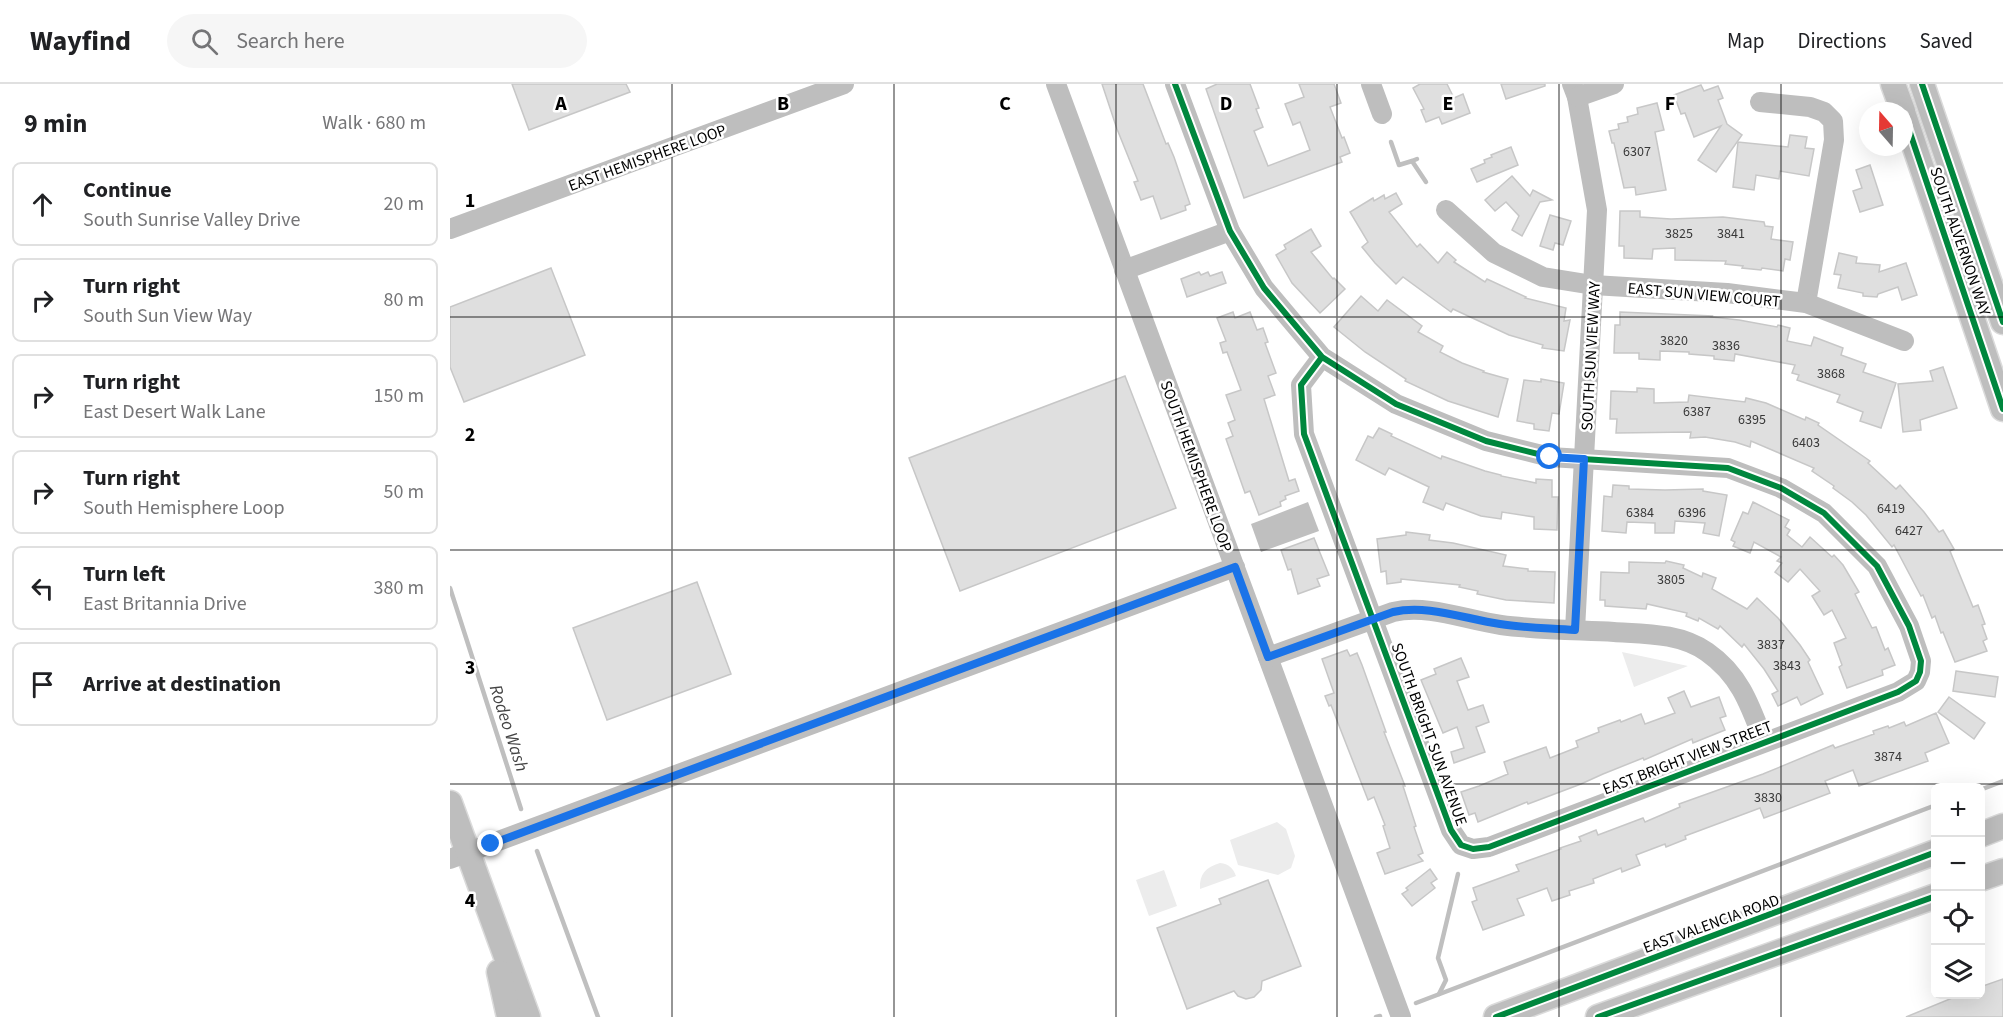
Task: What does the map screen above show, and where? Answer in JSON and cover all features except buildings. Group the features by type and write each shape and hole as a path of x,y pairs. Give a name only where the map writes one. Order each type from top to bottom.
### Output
{"main road":[{"path":"1893,84 1899,102"},
{"name":"SOUTH ALVERNON WAY","path":"1922,84 2003,322"},
{"name":"SOUTH ALVERNON WAY","path":"1913,142 2003,409"},
{"path":"450,803 459,855 479,879 528,1017"},
{"path":"1985,833 2003,826"},
{"name":"EAST VALENCIA ROAD","path":"1496,1017 1931,854"},
{"path":"1985,877 2003,871"},
{"path":"479,879 509,1017"},
{"path":"1598,1017 1931,897"}],"street":[{"name":"EAST HEMISPHERE LOOP","path":"450,230 844,84"},
{"name":"SOUTH HEMISPHERE LOOP","path":"1056,84 1401,1017"},
{"path":"1175,84 1230,231 1263,288 1322,357 1396,404 1486,441 1550,457 1584,459"},
{"path":"1371,84 1382,114"},
{"path":"1575,90 1614,84"},
{"name":"SOUTH SUN VIEW WAY","path":"1575,90 1597,210 1575,630"},
{"path":"1760,102 1810,107 1824,112 1833,122 1834,140 1806,303"},
{"name":"EAST SUN VIEW COURT","path":"1446,210 1494,253 1543,277 1593,285 1727,293 1806,303 1904,341"},
{"path":"1124,270 1230,231"},
{"name":"SOUTH BRIGHT SUN AVENUE","path":"1322,357 1301,385 1304,434 1451,830 1465,852"},
{"name":"EAST BRIGHT VIEW STREET","path":"1465,852 1489,847 1898,692 1916,681 1920,672 1920,661 1909,626 1877,566 1824,513 1781,488 1728,468 1584,459"},
{"path":"459,855 1235,567"},
{"path":"1268,657 1404,609 1499,624 1653,634 1681,639 1705,650 1724,665 1737,680 1750,703 1764,742"}],"shaded area":[{"path":"1308,502 1319,531 1261,552 1251,524"},
{"path":"1622,652 1688,666 1634,687"},
{"path":"1277,822 1286,829 1295,856 1291,868 1278,875 1238,865 1230,840"},
{"path":"1220,863 1230,867 1236,876 1200,889 1204,872"},
{"path":"1164,870 1177,906 1149,916 1136,880"}],"waterway":[{"path":"1391,142 1399,165 1412,161"},
{"path":"1417,159 1412,161 1426,182"},
{"name":"Rodeo Wash","path":"450,588 521,809"},
{"path":"1985,788 2003,781"},
{"path":"1416,1003 1931,807"},
{"name":"Rodeo Wash","path":"537,851 598,1017"},
{"path":"1439,994 1446,980 1438,958 1458,874"},
{"name":"Rodeo Wash","path":"1376,1017 1380,1016"}],"cycle path":[{"path":"1175,84 1230,231 1264,288 1322,357 1396,404 1486,441 1550,457 1728,468 1781,488 1824,513 1877,566 1909,626 1921,661 1916,681 1898,692 1489,847 1473,849 1461,845 1451,830 1304,434 1301,385 1322,357"},
{"path":"1922,84 2003,322"},
{"path":"1913,142 2003,409"},
{"path":"1496,1017 1931,854"},
{"path":"1598,1017 1931,898"}],"route":[{"path":"491,844 1235,567 1268,657 1404,609 1515,626 1575,630 1584,459 1550,457"}]}
